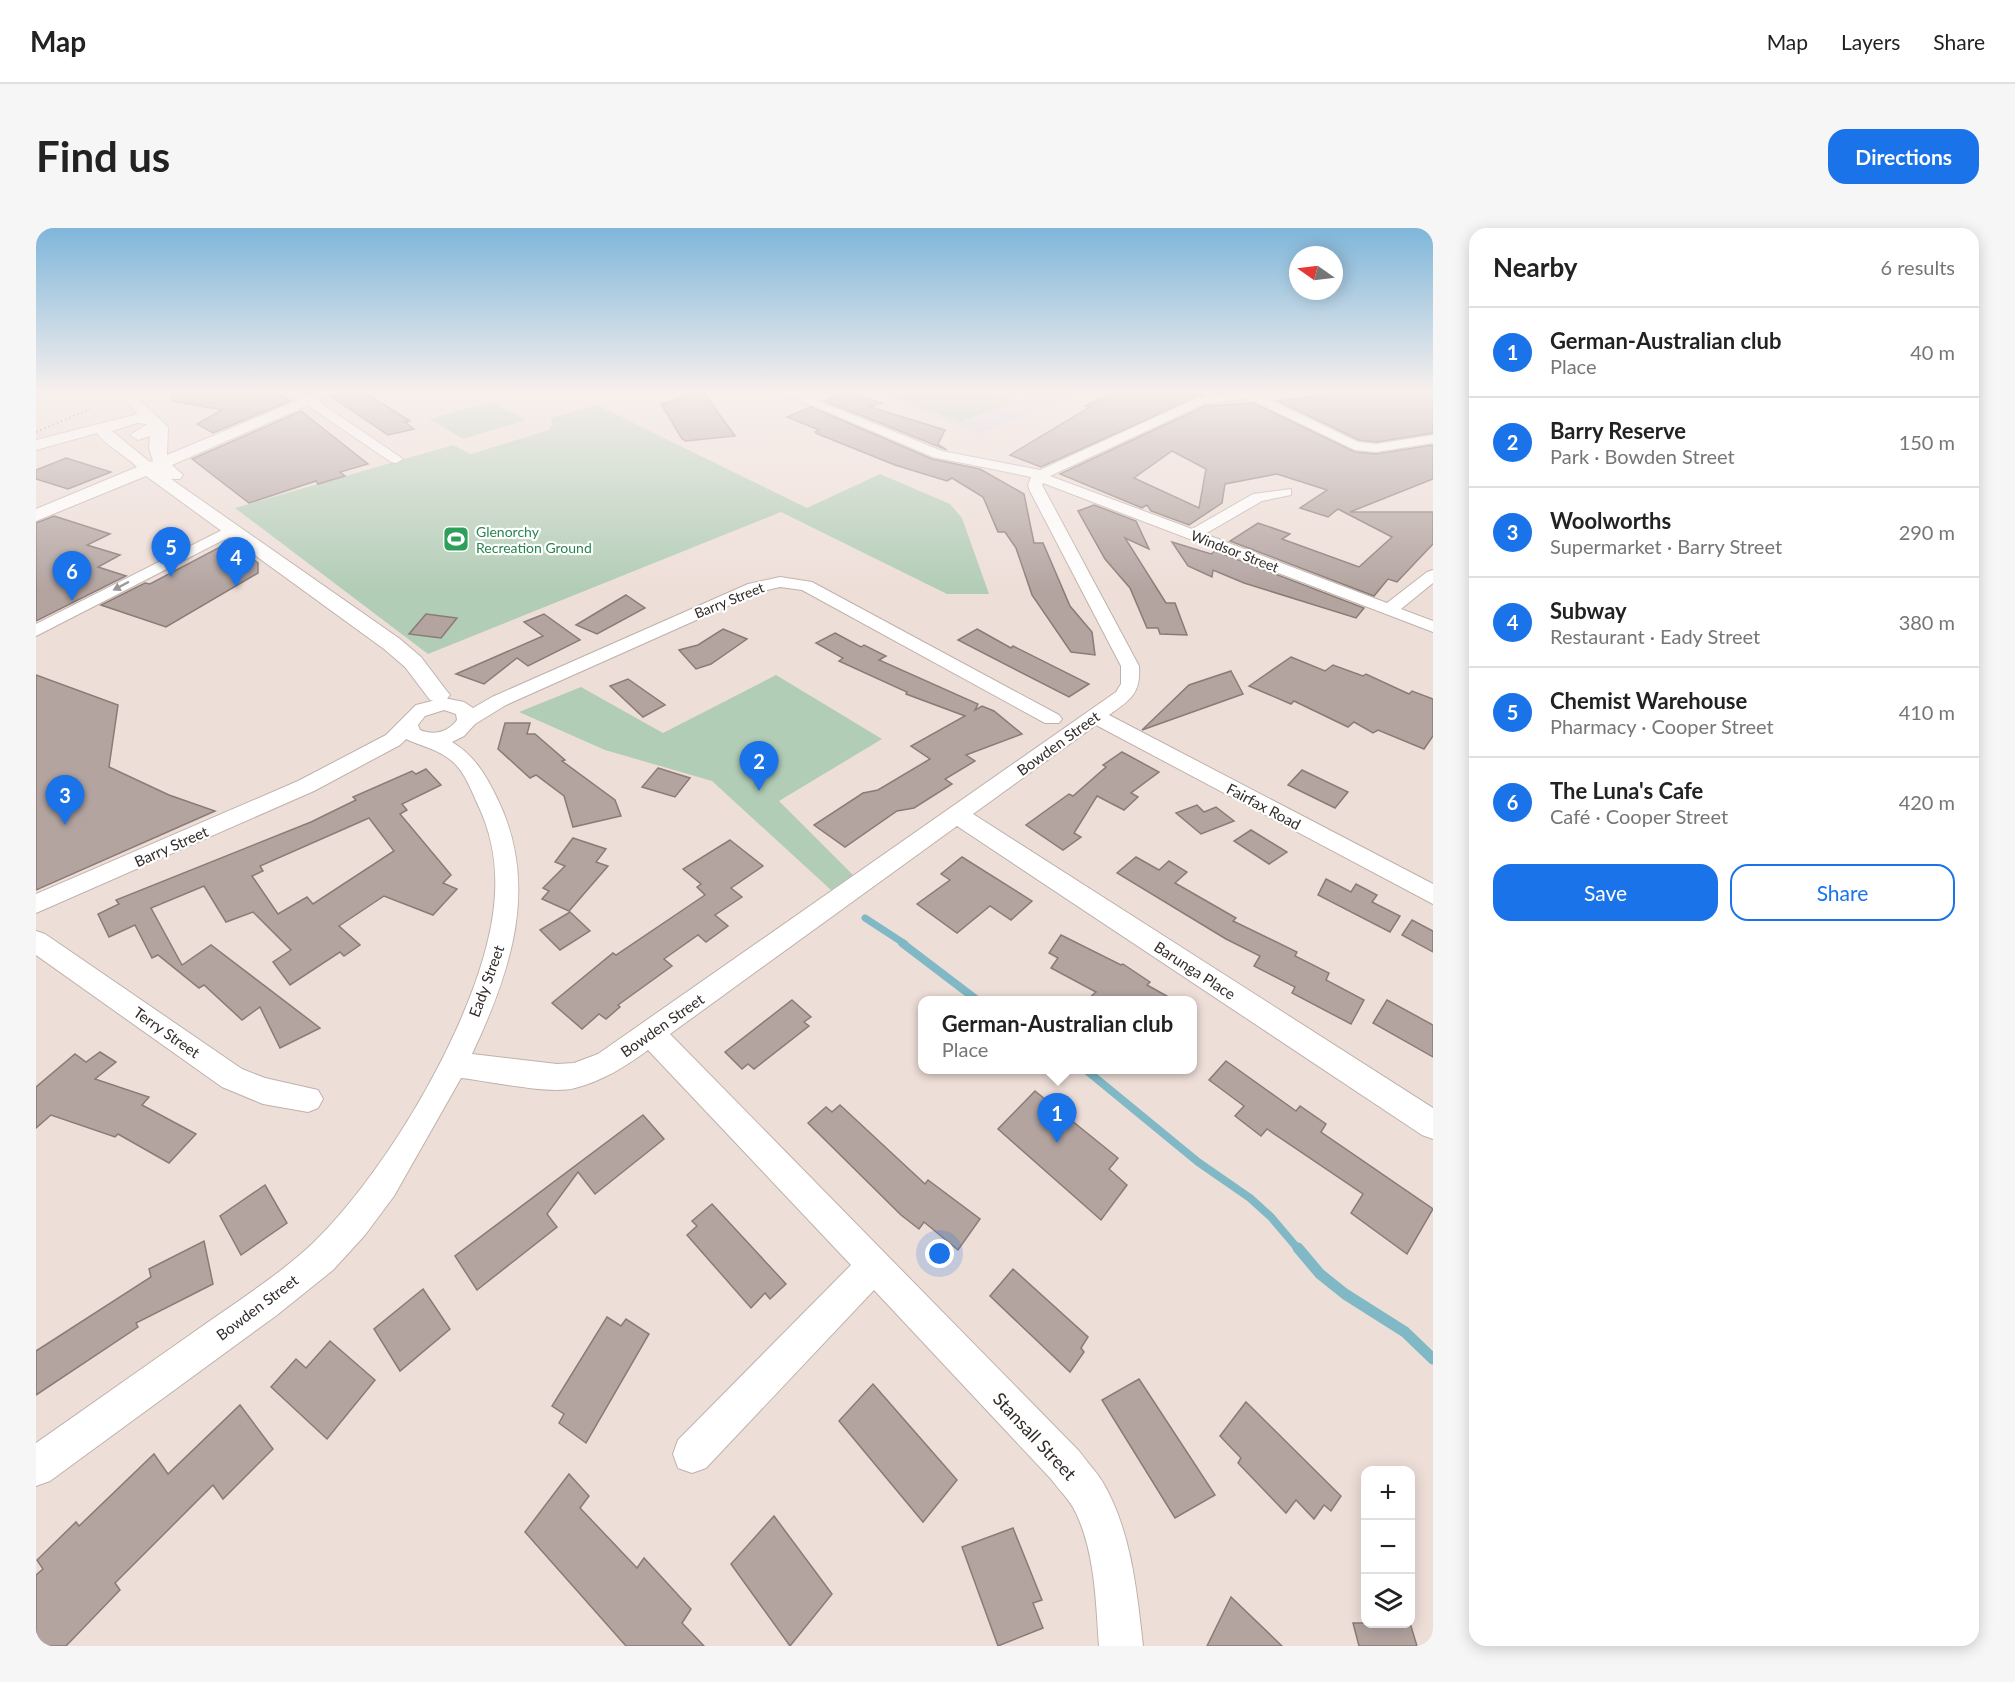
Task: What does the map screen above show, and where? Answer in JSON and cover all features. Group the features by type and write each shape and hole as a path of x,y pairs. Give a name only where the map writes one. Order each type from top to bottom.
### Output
{"main road":[{"path":"144,457 148,462"},
{"path":"148,462 151,457"},
{"path":"36,516 123,481 148,462 160,457"},
{"path":"44,508 104,485 160,457"},
{"name":"Eady Street","path":"148,462 179,494 357,620 440,711"},
{"name":"Eady Street","path":"148,462 270,548 294,574"},
{"path":"123,481 146,482 179,494"}],"street":[{"name":"Windsor Street","path":"953,457 1038,475 1433,627"},
{"path":"1038,475 1077,457"},
{"name":"Bowden Street","path":"36,1467 276,1294 321,1258 356,1221 382,1186 453,1065 540,1077 574,1076 608,1063 1129,690 1131,670 1035,485 1038,475"},
{"path":"1193,535 1258,497 1286,492"},
{"path":"1045,504 1064,496 1086,495"},
{"path":"36,631 230,531"},
{"path":"1389,610 1433,575"},
{"name":"Barry Street","path":"306,786 393,740 440,711 499,701 754,588 772,583 788,582 806,586 1052,719"},
{"name":"Barry Street","path":"36,904 306,786 428,739 450,736 440,711"},
{"name":"Eady Street","path":"453,1065 495,964 505,923 508,878 505,843 493,806 464,760 440,711 412,734 428,739 464,760"},
{"name":"Fairfax Road","path":"1095,716 1433,895"},
{"name":"Barunga Place","path":"957,815 1433,1125"},
{"name":"Terry Street","path":"36,941 232,1078 263,1090 308,1099"},
{"name":"Stansall Street","path":"651,1034 1065,1465 1089,1498 1103,1534 1114,1577 1121,1646"},
{"path":"692,1454 873,1267"}],"green space":[{"name":"Glenorchy Recreation Ground","path":"411,457 703,457 807,508 880,474 950,504 962,518 989,594 947,594 781,512 428,654 235,508"},
{"path":"776,675 882,739 779,801 853,875 831,890 712,781 605,750 519,712 581,687 663,733"}],"building":[{"path":"359,457 368,464 340,472 345,476 318,484 316,481 249,503 192,459"},
{"path":"876,457 928,457 980,469 1024,494 1034,543 1043,543 1070,606 1092,632 1095,655 1071,652 1032,595 1016,548 1005,532 998,532 983,497 952,478 947,481"},
{"path":"1016,457 1063,457 1041,467"},
{"path":"1096,457 1163,457 1134,478 1199,508 1206,469 1184,457 1433,457 1433,479 1350,512 1433,512 1433,544 1397,582 1388,579 1374,596 1230,541 1258,523 1290,534 1282,539 1359,567 1392,537 1338,509 1328,517 1300,508 1327,490 1277,474 1225,484 1222,503 1189,525 1151,511 1147,505 1142,508 1060,474"},
{"path":"66,458 111,472 68,489 36,479 36,470"},
{"path":"1094,505 1136,521 1149,549 1125,538 1166,603 1175,603 1187,635 1160,634 1158,628 1147,628 1130,588 1105,559 1078,511"},
{"path":"54,516 110,534 87,545 120,555 98,567 126,576 36,621 36,523"},
{"path":"1172,542 1211,554 1215,551 1364,608 1356,618 1244,583 1213,570 1212,577 1188,566"},
{"path":"235,545 258,563 258,573 166,627 101,605 145,583 150,584 222,546"},
{"path":"626,595 645,608 597,634 576,625"},
{"path":"426,614 457,618 441,638 409,634"},
{"path":"544,614 580,640 528,666 517,658 484,684 456,674 543,636 524,622"},
{"path":"723,629 747,639 711,664 696,669 679,650 698,645"},
{"path":"977,629 1011,648 1013,646 1089,684 1069,697 958,640"},
{"path":"835,633 861,647 864,645 886,656 879,660 978,704 975,710 982,706 994,711 1022,734 966,755 975,761 945,779 952,784 914,808 897,811 845,847 814,825 863,793 878,790 930,759 911,746 965,716 906,694 907,692 839,661 843,658 816,643"},
{"path":"1291,657 1325,671 1333,665 1363,676 1366,674 1409,694 1412,691 1433,699 1433,736 1424,749 1378,730 1373,733 1354,722 1348,727 1294,701 1291,704 1249,686"},
{"path":"1231,671 1243,694 1142,730 1189,685"},
{"path":"36,675 118,705 109,767 169,795 215,811 36,890"},
{"path":"628,679 665,705 643,717 610,686"},
{"path":"505,723 530,723 527,734 535,734 565,760 562,761 615,800 621,816 573,827 564,796 536,775 530,778 498,749"},
{"path":"1122,752 1159,772 1131,793 1138,797 1124,810 1097,796 1074,833 1081,837 1063,850 1026,825 1069,794 1073,796 1106,767 1103,765"},
{"path":"658,768 690,778 675,797 642,787"},
{"path":"426,769 441,785 402,804 407,810 400,814 451,875 443,883 457,889 433,915 384,896 339,926 360,945 344,956 340,952 290,985 273,962 291,950 253,912 226,922 204,886 151,908 182,965 211,945 320,1028 280,1048 260,1007 242,1020 204,985 199,988 158,955 152,958 135,925 109,937 98,914 119,904 116,900 311,822 356,800 353,797 412,771 416,774","holes":["369,818 394,851 313,904 307,897 278,914 252,876 263,871 260,866"]},
{"path":"1302,770 1348,792 1335,808 1288,785"},
{"path":"1197,805 1204,812 1216,807 1234,821 1201,834 1176,813"},
{"path":"1251,830 1287,852 1269,864 1234,841"},
{"path":"573,838 606,849 596,862 608,866 569,911 542,899 549,891 543,888 565,866 555,862"},
{"path":"730,840 763,866 731,888 742,897 715,915 728,926 706,942 698,935 664,959 672,966 618,1005 620,1007 606,1019 599,1014 582,1029 552,1003 613,953 616,955 705,895 697,887 701,884 683,869"},
{"path":"962,857 1032,901 1011,920 990,906 957,933 917,904 950,880 941,874"},
{"path":"1136,857 1159,870 1169,861 1187,872 1175,883 1236,918 1233,921 1297,952 1295,956 1329,973 1326,980 1364,1000 1351,1024 1292,993 1295,987 1254,966 1260,956 1226,939 1117,873"},
{"path":"1326,879 1351,892 1356,884 1377,895 1372,902 1400,916 1390,932 1318,895"},
{"path":"570,912 590,931 560,950 540,930"},
{"path":"1412,920 1433,931 1433,952 1402,935"},
{"path":"1061,935 1123,964 1150,982 1147,985 1167,996 1092,996 1096,992 1051,968 1058,958 1049,953"},
{"path":"792,1000 811,1017 804,1022 809,1026 754,1069 748,1064 742,1069 725,1052"},
{"path":"1387,1000 1433,1025 1433,1057 1373,1023"},
{"path":"100,1052 116,1062 95,1079 149,1097 142,1105 196,1134 169,1163 118,1134 115,1137 51,1115 36,1128 36,1087 75,1054 86,1062"},
{"path":"1226,1061 1296,1111 1300,1106 1326,1124 1321,1132 1433,1209 1407,1254 1351,1213 1363,1194 1267,1129 1261,1136 1235,1116 1244,1106 1209,1080"},
{"path":"1035,1091 1118,1158 1109,1169 1127,1185 1101,1220 998,1129"},
{"path":"840,1105 925,1184 928,1180 980,1219 958,1250 924,1222 919,1229 901,1215 808,1123 826,1107 832,1112"},
{"path":"643,1115 664,1139 595,1194 578,1172 547,1214 557,1227 477,1290 455,1256"},
{"path":"265,1185 287,1223 241,1255 220,1216"},
{"path":"712,1204 786,1284 770,1299 765,1293 751,1308 687,1235 697,1226 692,1221"},
{"path":"204,1241 213,1284 136,1323 138,1327 36,1395 36,1351 151,1277 149,1269"},
{"path":"1013,1269 1088,1337 1081,1348 1084,1352 1070,1372 990,1296"},
{"path":"423,1289 450,1329 400,1371 374,1329"},
{"path":"607,1317 621,1326 626,1319 649,1334 586,1443 559,1423 564,1414 552,1406"},
{"path":"330,1341 375,1380 327,1439 271,1387 296,1359 306,1368"},
{"path":"1139,1379 1215,1495 1175,1518 1102,1400"},
{"path":"873,1384 957,1480 923,1522 839,1421"},
{"path":"1246,1402 1341,1496 1331,1511 1324,1505 1314,1519 1296,1500 1286,1513 1238,1463 1241,1458 1220,1436"},
{"path":"240,1405 273,1449 223,1499 213,1485 115,1583 120,1590 66,1646 36,1646 36,1575 43,1569 37,1560 76,1522 79,1526 154,1454 168,1474"},
{"path":"569,1474 589,1496 580,1508 637,1568 644,1558 691,1609 682,1623 704,1646 626,1646 525,1532"},
{"path":"774,1516 832,1594 790,1646 731,1564"},
{"path":"1013,1528 1042,1600 1033,1603 1043,1628 998,1646 962,1547"},
{"path":"1231,1597 1282,1646 1207,1646"},
{"path":"1353,1623 1361,1623 1361,1628 1412,1628 1417,1646 1359,1646"}],"waterway":[{"path":"865,918 905,944"},
{"path":"902,943 972,996"},
{"path":"1091,1074 1198,1162 1250,1198 1271,1217 1299,1250"},
{"path":"1298,1248 1320,1274 1345,1294 1405,1332 1433,1359"}],"place":[{"name":"Glenorchy Recreation Ground","path":"456,539"},
{"name":"Chemist Warehouse","path":"171,577"},
{"name":"Subway","path":"236,587"},
{"name":"The Luna's Cafe","path":"72,601"},
{"name":"Barry Reserve","path":"759,791"},
{"name":"Woolworths","path":"65,825"},
{"name":"German-Australian club","path":"1057,1143"}]}
